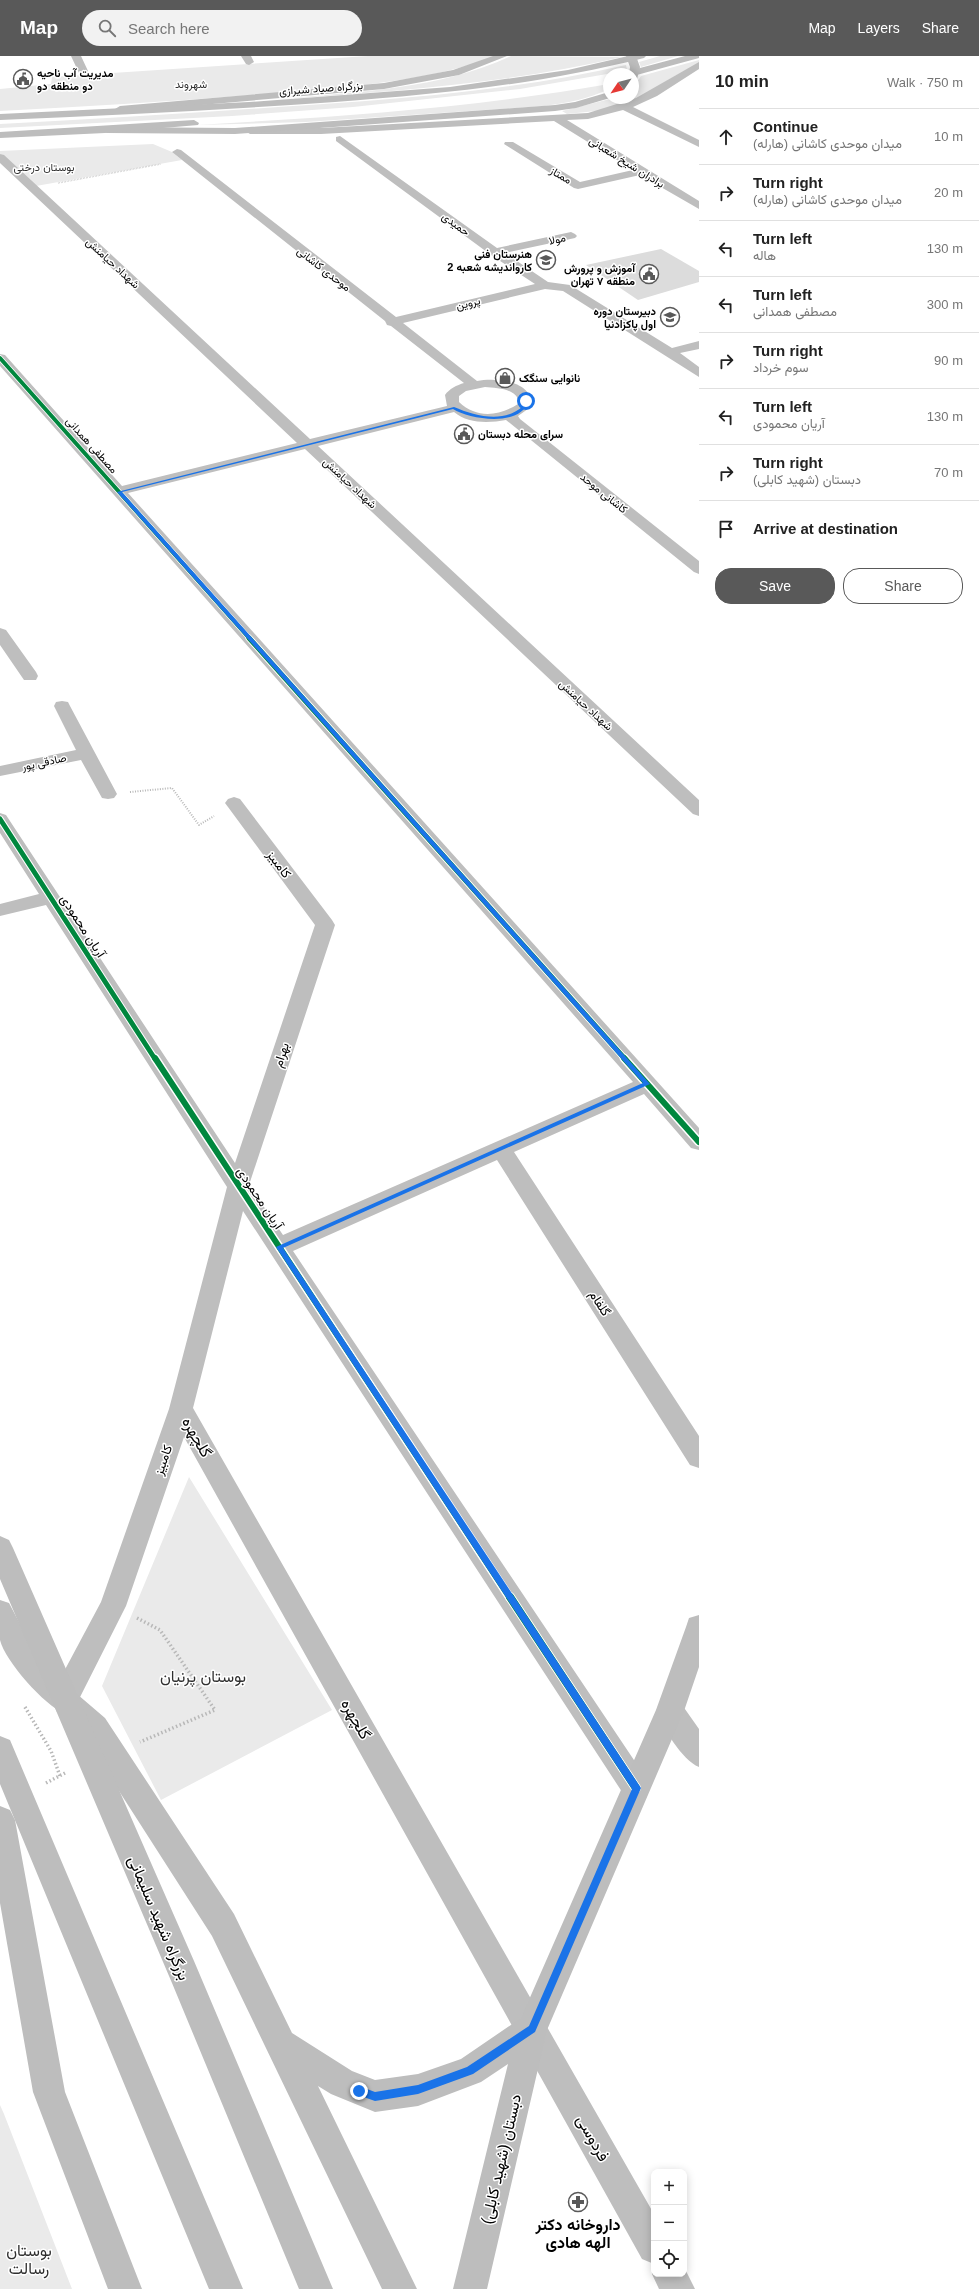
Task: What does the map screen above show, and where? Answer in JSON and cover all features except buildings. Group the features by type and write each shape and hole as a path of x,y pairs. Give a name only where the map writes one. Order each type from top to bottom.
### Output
{"main road":[{"path":"100,111 384,86 455,73 502,56"},
{"path":"631,56 635,68"},
{"name":"بزرگراه صیاد شیرازی","path":"3,116 249,106 450,90 556,75 641,56"},
{"path":"639,72 696,56"},
{"path":"0,142 105,130 234,131 548,109 597,100 603,98"},
{"path":"0,135 105,130 232,120"},
{"name":"بزرگراه شهید سلیمانی","path":"0,1548 64,1700 165,1928 279,2204 316,2289"},
{"name":"دبستان (شهید کابلی)","path":"470,2289 532,2029 670,1711 699,1627"},
{"path":"64,1700 95,1728 223,1925 400,2289"},
{"path":"0,1750 226,2289"},
{"path":"0,1820 49,2092 125,2289"},
{"path":"282,2044 342,2083 375,2096 418,2090 470,2071 532,2029"}],"street":[{"path":"76,56 82,71"},
{"path":"234,131 321,130 588,116 625,107 648,97 681,74 699,65"},
{"path":"625,107 699,144"},
{"name":"برادران شیخ شعبانی","path":"556,118 699,206"},
{"name":"حمیدی","path":"340,139 495,252 545,285 566,288 670,352 699,372"},
{"name":"ممتاز","path":"509,144 578,186 642,171"},
{"name":"موحدی کاشانی","path":"181,156 391,322 473,384"},
{"name":"شهداد حیامنش","path":"0,157 699,810"},
{"name":"مولا","path":"495,252 571,236"},
{"name":"پروین","path":"391,322 545,285"},
{"path":"670,352 699,344"},
{"name":"مصطفی همدانی","path":"0,358 699,1142"},
{"path":"473,384 497,384 508,386 524,395 526,401 525,406 510,416 479,418 462,413 454,408 450,402 450,396 462,387 473,384"},
{"path":"119,492 454,408"},
{"name":"کاشانی موحد","path":"510,416 515,422 696,564"},
{"path":"1,636 30,676"},
{"name":"صادقی پور","path":"62,706 88,753 108,794"},
{"name":"صادقی پور","path":"0,771 88,753"},
{"name":"کامبیز","path":"234,803 325,925"},
{"name":"آریان محمودی","path":"0,818 238,1186 636,1788"},
{"path":"0,910 51,897"},
{"name":"بهرام","path":"238,1186 325,925"},
{"path":"279,1247 647,1084"},
{"name":"گلفام","path":"501,1149 699,1457"},
{"name":"کامبیز","path":"64,1700 113,1606 181,1409 238,1186"},
{"name":"گلچهره","path":"181,1409 532,2029"},
{"path":"0,1612 21,1654 64,1700"},
{"path":"670,1711 699,1753"},
{"name":"فردوسی","path":"532,2029 651,2242"},
{"path":"671,2277 678,2289"}],"path":[{"path":"32,187 181,156"},
{"path":"108,794 172,788 199,825 234,803"},
{"path":"160,1630 215,1710"},
{"path":"25,1706 51,1751 60,1776"}],"green space":[{"name":"شهروند","path":"368,56 496,56 421,77 369,84 218,98 0,111 0,89 51,84 52,77"},
{"path":"511,56 622,57 580,66 496,80 369,93 284,99 371,91 428,82 457,76"},
{"path":"660,56 678,56 641,67 639,62"},
{"path":"699,60 699,64 680,73 639,98 639,79 641,76"},
{"path":"626,65 627,68 611,68"},
{"path":"603,70 603,75 520,89 353,107 232,116 0,128 0,124 116,118 428,96 508,86"},
{"path":"603,85 603,91 585,98 544,106 306,122 197,125 352,115 455,105"},
{"path":"603,101 603,104 625,104 604,110 589,112 567,114 562,111"},
{"name":"بوستان درختی","path":"153,144 172,152 182,160 36,186 0,154 0,151"},
{"name":"بوستان پرنیان","path":"189,1477 332,1710 161,1800 102,1686"},
{"name":"بوستان رسالت","path":"0,2105 4,2114 72,2289 0,2289"}],"cycle path":[{"path":"0,358 699,1142"},
{"path":"0,819 238,1186 636,1788"}],"place":[{"name":"مدیریت آب ناحیه دو منطقه دو","path":"23,79"},
{"name":"هنرستان فنی کارواندیشه شعبه 2","path":"546,260"},
{"name":"آموزش و پرورش منطقه ۷ تهران","path":"649,274"},
{"name":"دبیرستان دوره اول پاکزادنیا","path":"670,317"},
{"name":"نانوایی سنگک","path":"505,378"},
{"name":"سرای محله دبستان","path":"464,434"},
{"name":"داروخانه دکتر الهه هادی","path":"578,2202"}],"route":[{"path":"359,2091 375,2096 418,2090 470,2071 532,2029 636,1788 279,1247 647,1084 119,492 454,408 462,413 485,418 510,416 519,412 525,406 526,401"}]}
